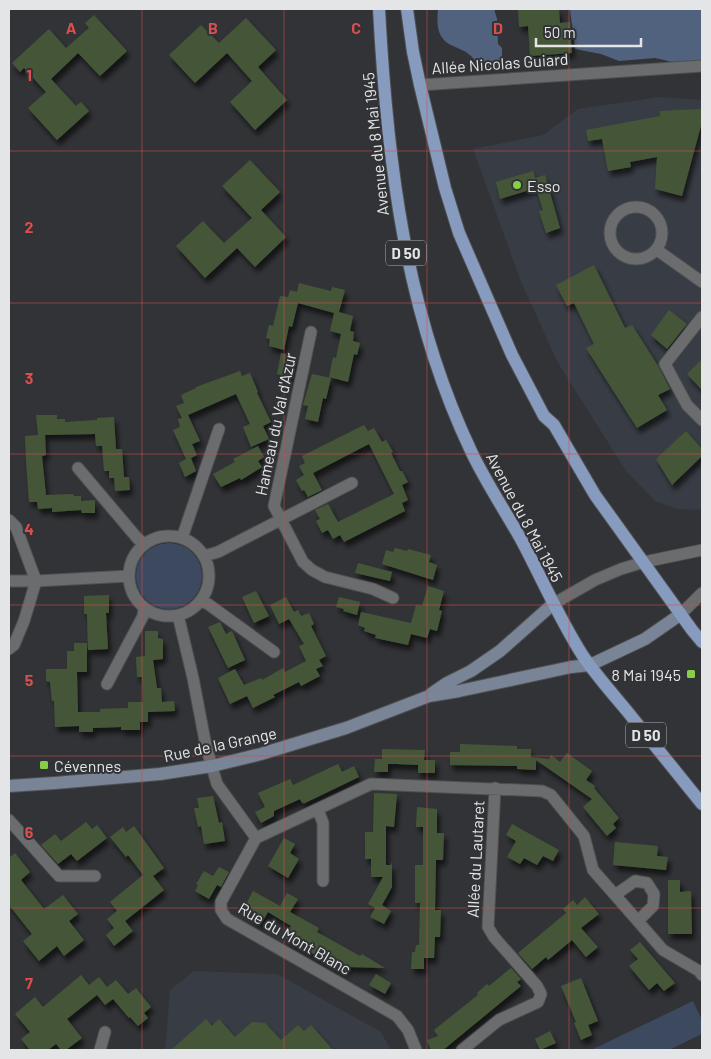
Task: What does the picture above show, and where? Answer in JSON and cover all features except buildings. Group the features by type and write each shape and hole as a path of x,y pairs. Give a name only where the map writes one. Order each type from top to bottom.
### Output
{"main road":[{"name":"Avenue du 8 Mai 1945","path":"379,9 394,186 404,246 423,324 440,377 471,451 522,542 553,604 590,665"},
{"path":"407,9 420,85 445,188 457,227 516,362 544,416 554,425 595,494 702,642"},
{"name":"D 50","path":"590,665 702,804"}],"street":[{"name":"Allée Nicolas Guiard","path":"420,85 702,66"},
{"path":"629,208 642,208 654,214 661,225 662,231 662,238 657,250 647,257 635,260 624,256 615,248 610,237 611,225 618,215 629,208"},
{"path":"657,250 702,282"},
{"path":"702,317 665,364 687,405 702,420"},
{"name":"Hameau du Val d'Azur","path":"311,332 274,506 303,562 312,570 324,578 373,589 392,598"},
{"path":"182,538 219,429"},
{"path":"78,468 138,539 145,544"},
{"path":"204,556 218,552 352,483"},
{"path":"9,520 16,528 36,581 21,629 14,646 9,649"},
{"path":"160,537 182,538 191,542 204,556 208,567 209,579 207,590 201,601 190,610 178,615 160,615 144,608 130,588 128,576 133,558 145,544 160,537"},
{"path":"553,604 595,580 644,562 702,550"},
{"path":"9,580 36,581 128,576"},
{"path":"681,614 702,593"},
{"path":"201,601 208,604 274,652"},
{"name":"Rue de la Grange","path":"429,696 446,682 471,671 500,651 553,604"},
{"path":"107,684 143,616 144,608"},
{"name":"Rue de la Grange","path":"9,786 55,784 139,776 212,766 306,741 429,696 571,667 590,665 645,639 681,614"},
{"path":"178,615 217,784 256,838 371,784 542,791 551,795 584,836 593,870 663,950 699,971 702,975"},
{"name":"Allée du Lautaret","path":"462,1050 499,1020 538,1002 541,994 538,986 494,937 488,927 495,788"},
{"path":"318,810 323,823 323,881"},
{"path":"9,820 59,876 95,876"},
{"name":"Rue du Mont Blanc","path":"256,838 221,902 221,910 227,919 397,1016 408,1030 416,1050"},
{"path":"615,895 635,881 647,883 654,894 653,906 638,921"},
{"path":"100,1050 105,1032"}],"shaded area":[{"path":"438,9 494,9 497,19 498,44 502,48 502,62 492,68 482,66 466,52 445,41 438,28"},
{"path":"570,9 702,9 702,64 686,65 655,58 619,61 601,54 575,49"},
{"path":"659,97 702,100 702,510 677,509 655,501 626,471 558,363 521,282 473,149 543,135 578,109"},
{"path":"169,543 182,546 192,553 199,563 202,576 199,589 192,599 182,606 169,609 156,606 146,599 139,589 136,576 139,563 146,553 156,546"},
{"path":"194,971 277,974 381,1032 391,1050 165,1050 170,990"},
{"path":"693,1001 702,1020 702,1034 669,1050 591,1050"}],"place":[{"name":"Esso","path":"517,185"},
{"name":"8 Mai 1945","path":"691,674"},
{"name":"Cévennes","path":"44,765"}]}
